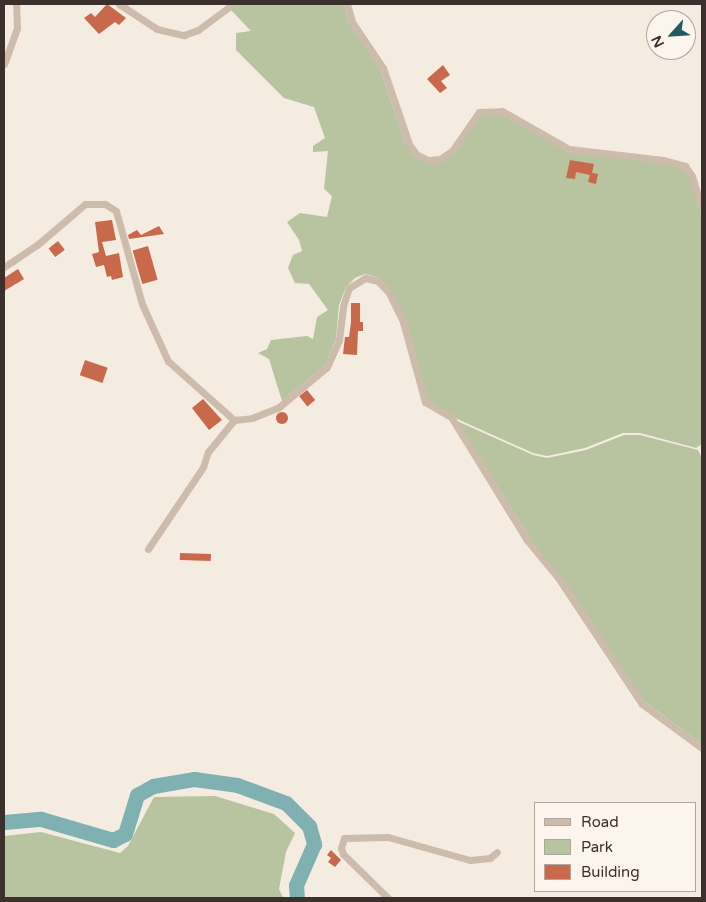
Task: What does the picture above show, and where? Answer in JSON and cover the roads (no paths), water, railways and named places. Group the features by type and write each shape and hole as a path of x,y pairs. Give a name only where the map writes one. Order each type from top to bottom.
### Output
{"street":[{"path":"4,64 17,28 16,4"},
{"path":"119,4 157,29 184,34 198,30 233,4"},
{"path":"347,4 352,22 383,68 409,144 416,154 428,160 440,159 452,151 479,112 502,112 569,149 675,162 692,176 702,209"},
{"path":"4,268 37,244 84,204 105,204 116,211 142,304 168,361 234,420"},
{"path":"148,549 180,498 203,467 208,452 234,420 252,418 279,407 327,367 339,340 342,306 349,288 365,278 378,281 389,293 403,322 425,402 451,417 527,540 559,579 642,704 702,748"},
{"path":"388,898 343,854 341,848 344,838 388,836 470,860 490,858 497,852"}],"waterway":[{"path":"4,822 41,819 113,840 125,834 137,795 153,786 194,779 237,785 286,803 309,826 314,844 296,885 297,898"}]}
